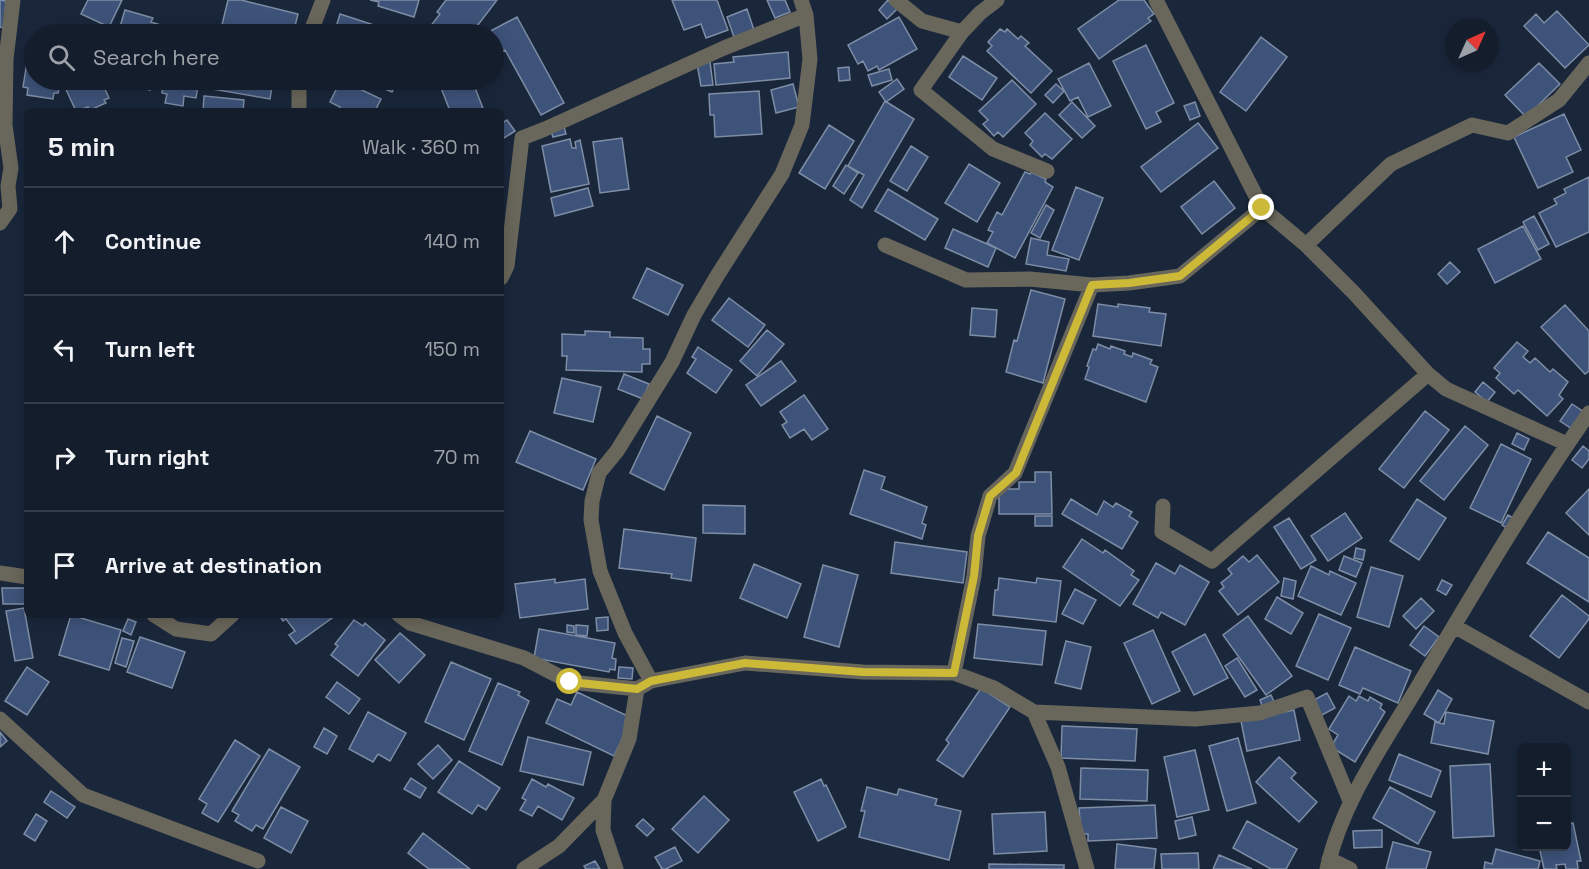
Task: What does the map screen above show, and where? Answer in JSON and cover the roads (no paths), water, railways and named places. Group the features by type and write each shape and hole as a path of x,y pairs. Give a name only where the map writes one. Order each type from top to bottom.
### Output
{"street":[{"path":"0,223 10,209 8,186 11,168 5,125 6,59 13,0"},
{"path":"314,24 322,0"},
{"path":"651,681 625,633 600,571 591,520 592,501 599,473 617,451 666,372 694,315 782,174 802,125 810,59 806,15 801,0"},
{"path":"896,0 922,21 962,32"},
{"path":"997,0 980,13 962,32 921,90 993,149 1047,171"},
{"path":"1156,0 1262,208 1306,245 1354,293 1428,374 1446,389 1567,444"},
{"path":"504,272 507,266 522,138 724,48 806,15"},
{"path":"1306,245 1391,164 1472,124 1508,133 1558,99 1589,63"},
{"path":"299,90 299,108"},
{"path":"885,245 966,280 1030,279 1092,285 1129,283 1180,276 1262,208"},
{"path":"954,673 974,576 978,536 990,496 1016,473 1092,285"},
{"path":"1163,506 1162,532 1212,561 1428,374"},
{"path":"1350,869 1328,864 1350,801 1454,626 1567,444 1589,413"},
{"path":"0,573 24,577"},
{"path":"158,618 176,630 211,634 229,618"},
{"path":"403,618 410,623 524,658 570,682 637,689 651,681 745,663 863,672 954,673 994,688 1034,712 1195,719 1260,714 1307,698 1350,801"},
{"path":"1454,626 1589,702"},
{"path":"616,869 603,830 604,800 629,738 637,689"},
{"path":"1034,712 1058,767 1087,869"},
{"path":"0,719 83,795 258,861"},
{"path":"524,869 559,846 604,800"}]}
